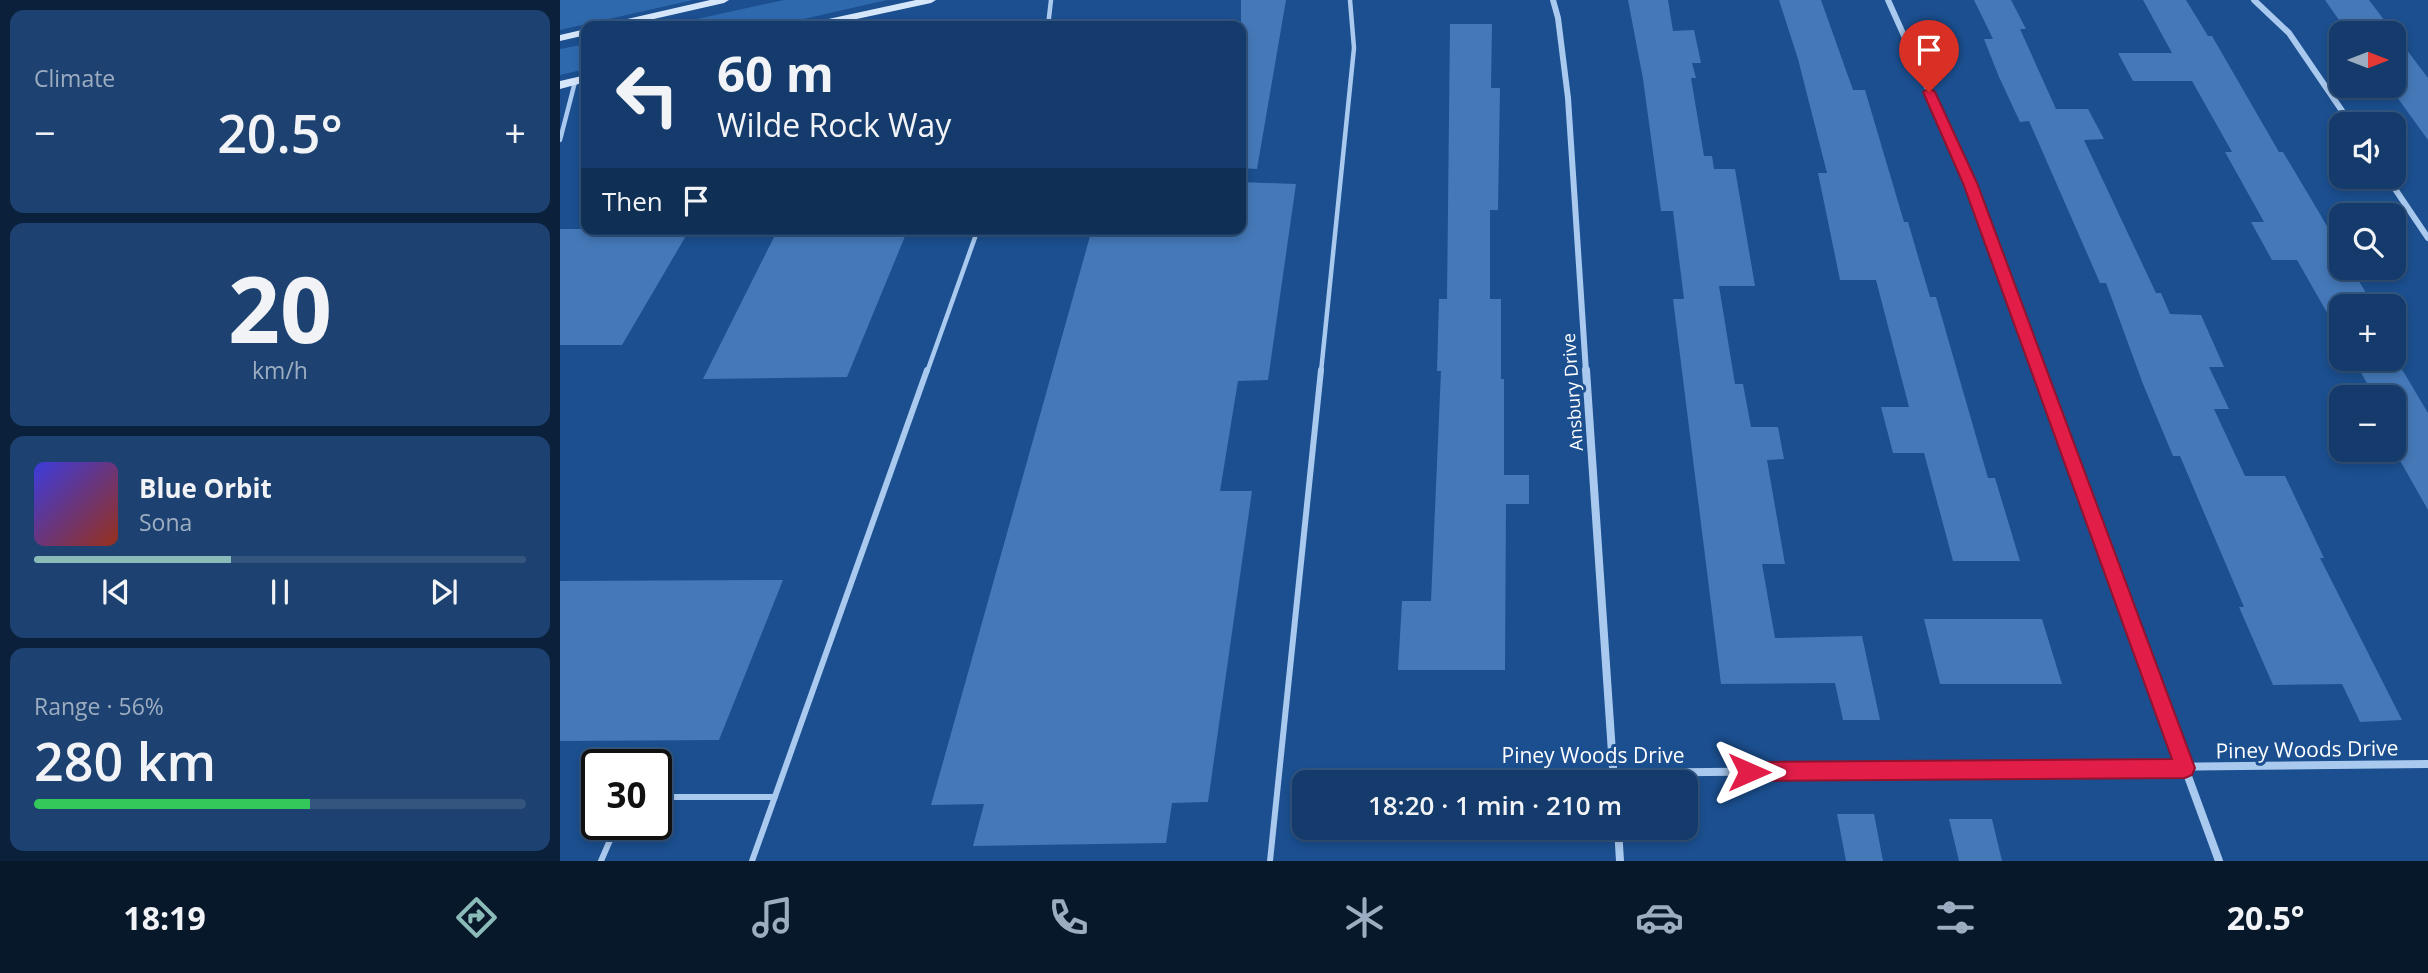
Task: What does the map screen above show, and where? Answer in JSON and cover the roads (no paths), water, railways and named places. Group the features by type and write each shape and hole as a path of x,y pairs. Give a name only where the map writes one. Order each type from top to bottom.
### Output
{"street":[{"path":"632,21 724,0"},
{"path":"833,21 931,0"},
{"name":"Ansbury Drive","path":"1553,0 1558,18 1568,99 1613,770"},
{"path":"1888,0 1970,183 2219,861"},
{"path":"2254,0 2289,33 2343,112"},
{"path":"560,38 581,33"},
{"path":"560,85 581,80"},
{"path":"2395,189 2428,238"},
{"name":"Piney Woods Drive","path":"1698,777 2428,764"},
{"path":"1619,840 1620,861"}],"lane":[{"path":"1049,21 1051,0"},
{"path":"1270,861 1354,48 1350,0"},
{"path":"560,140 581,80"},
{"path":"752,861 976,235"},
{"path":"672,797 775,797"},
{"path":"601,861 610,840"}]}
